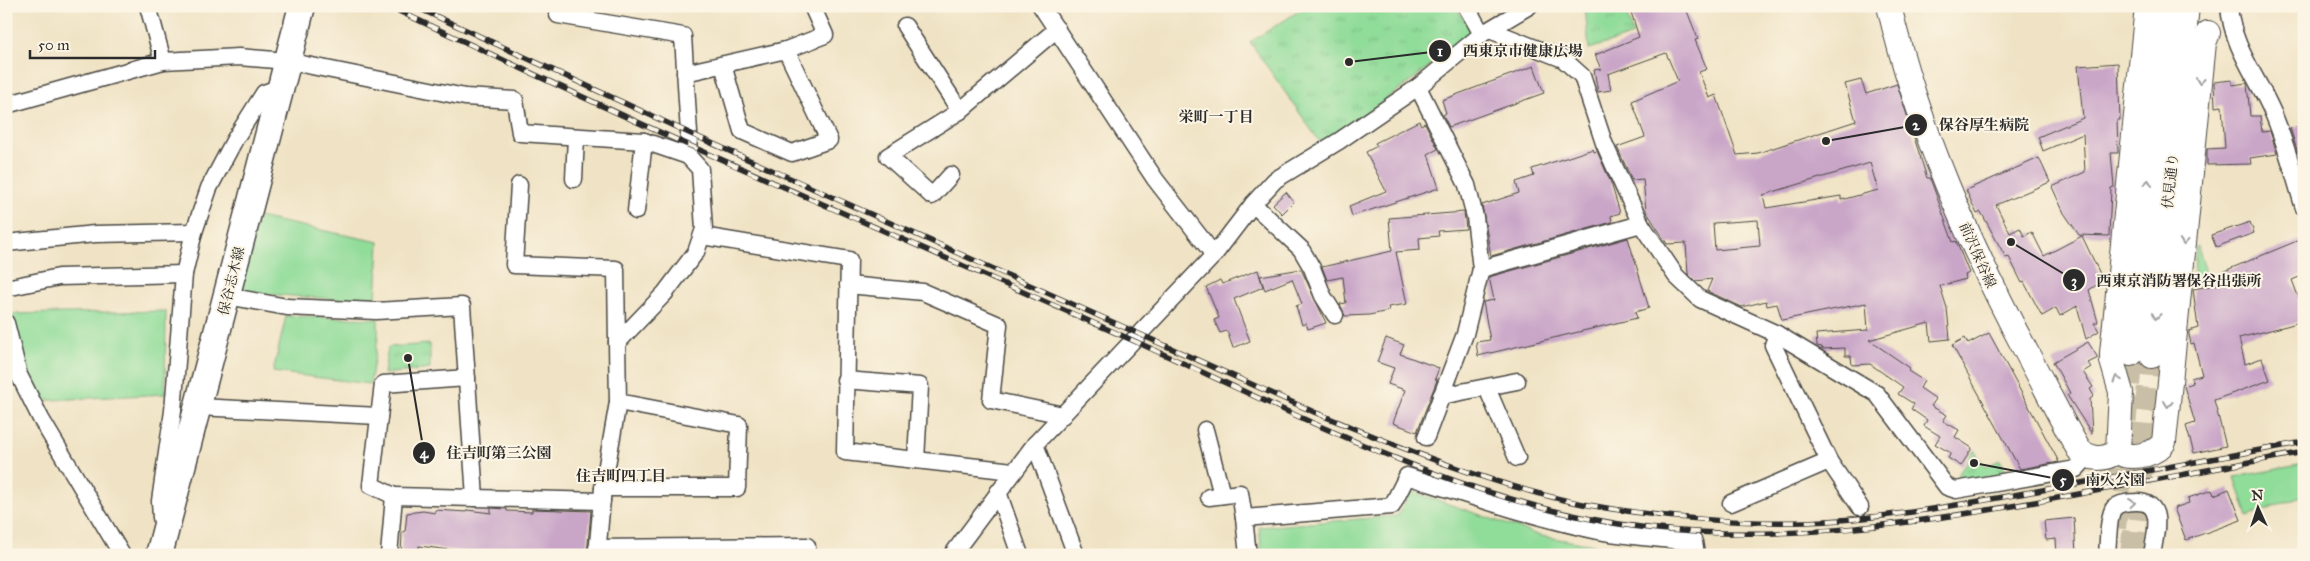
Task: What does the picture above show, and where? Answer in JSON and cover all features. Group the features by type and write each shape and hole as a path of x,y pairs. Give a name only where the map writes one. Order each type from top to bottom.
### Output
{"main road":[{"name":"保谷志木線","path":"161,548 302,6"},
{"name":"前沢保谷線","path":"1889,6 1898,46 1916,100 1948,185 1989,281 2072,438 2079,450 2087,457"},
{"path":"2118,451 2121,392 2112,361 2112,353 2147,6"},
{"name":"伏見通り","path":"2166,6 2142,355 2187,6"},
{"path":"2118,451 2129,456 2147,454 2159,449 2164,442 2195,118 2204,43 2208,34"},
{"path":"2087,457 2097,459 2108,458 2118,451"}],"street":[{"path":"148,6 163,62"},
{"path":"560,6 558,15 683,36 689,133 688,156"},
{"path":"685,73 786,50 825,35 812,6"},
{"path":"1041,6 1155,179 1214,254"},
{"path":"1466,6 1486,32 1563,59 1582,76 1604,143 1641,224 1676,276 1700,299 1777,334 1877,394 1951,490 2076,469 2087,457"},
{"path":"952,555 1035,444 1214,254 1252,204 1276,180 1418,86 1486,32 1529,6"},
{"path":"2229,6 2230,24 2236,42 2296,153 2304,208"},
{"path":"2208,34 2230,24"},
{"path":"905,26 960,110"},
{"path":"951,175 932,196 888,156 960,110 1057,29"},
{"path":"722,64 742,131 792,153 829,140 786,50"},
{"path":"6,105 163,62 239,57 288,61 465,97 515,100 520,133 644,141 688,156 700,169 704,229 696,252 665,293 617,344"},
{"path":"1418,86 1467,185 1475,217 1481,269 1465,334 1426,437"},
{"path":"161,548 160,502 173,410 184,274 194,232 209,188 235,139 264,93 281,87"},
{"path":"574,179 576,137"},
{"path":"636,211 644,141"},
{"path":"519,185 514,265 616,269 618,402 602,494 597,551 807,546 806,555"},
{"path":"1252,204 1301,249 1312,268 1323,296 1335,315"},
{"path":"1481,269 1641,224"},
{"path":"6,243 95,234 194,232"},
{"path":"702,236 849,260 845,452 1013,471"},
{"path":"6,288 59,277 184,274"},
{"path":"848,285 924,292 999,325 991,400 1063,414"},
{"path":"227,296 287,307 376,311 462,306 475,498"},
{"path":"6,323 18,375 41,419 122,555"},
{"path":"1777,334 1773,345 1829,461 1860,506"},
{"path":"467,378 383,384 371,485 394,496 475,498 737,488 739,425 618,402"},
{"path":"845,380 920,386 916,460"},
{"path":"1441,396 1517,381"},
{"path":"1487,388 1516,458"},
{"path":"199,407 379,416"},
{"path":"1206,430 1216,496 1240,493 1248,555"},
{"path":"1035,444 1076,555"},
{"path":"1731,503 1829,461"},
{"path":"1244,518 1392,506 1407,476 1504,506 1599,531 1694,542 1696,555"},
{"path":"998,492 1020,555"},
{"path":"389,555 394,496"},
{"path":"2107,555 2110,516 2114,508 2121,504 2145,502 2153,506 2157,513 2152,555"}],"green space":[{"path":"1307,6 1455,6 1472,31 1410,82 1322,145 1250,42"},
{"path":"1585,6 1624,6 1633,35 1589,49"},
{"path":"258,217 379,242 376,302 237,292"},
{"path":"2198,246 2209,283 2193,286 2196,247"},
{"path":"166,311 165,394 33,401 20,370 11,314"},
{"path":"286,316 378,319 378,338 370,384 273,372"},
{"path":"430,344 430,369 384,374 388,347"},
{"path":"1974,450 1985,467 2000,460 2009,475 1953,483"},
{"path":"2304,464 2304,495 2248,517 2235,477"},
{"path":"1411,491 1541,536 1652,555 1262,555 1259,527 1397,516"}],"building":[{"path":"1629,6 1685,6 1698,39 1695,40 1707,69 1699,72 1709,98 1716,95 1737,155 1758,153 1856,121 1845,84 1861,80 1866,94 1897,84 1927,178 1930,178 1953,242 1956,241 1969,273 1965,275 1966,279 1940,286 1947,308 1950,339 1931,341 1929,323 1869,340 1910,368 1908,371 1924,381 1920,388 1936,399 1931,406 1947,415 1943,421 1959,430 1955,437 1972,448 1961,466 1948,458 1951,453 1935,444 1940,436 1924,426 1927,420 1911,409 1914,404 1898,394 1903,387 1870,364 1852,365 1851,356 1845,356 1845,348 1822,349 1822,347 1817,346 1816,334 1868,330 1866,303 1782,320 1777,304 1767,306 1766,301 1742,307 1707,291 1712,279 1695,281 1688,274 1686,243 1667,244 1646,211 1643,179 1632,180 1617,147 1645,137 1632,101 1678,81 1666,53 1608,74 1611,90 1598,92 1594,70 1601,69 1595,55 1639,37","holes":["1870,163 1878,190 1841,200 1841,196 1766,208 1763,195","1758,220 1760,246 1715,250 1713,223"]},
{"path":"2118,63 2120,120 2117,120 2118,153 2111,153 2114,187 2111,188 2109,236 2079,235 2064,213 2052,187 2085,172 2083,134 2043,151 2038,137 2083,118 2078,66"},
{"path":"1534,66 1544,93 1449,127 1443,115 1446,113 1442,100"},
{"path":"2232,80 2232,85 2247,83 2250,116 2260,116 2262,132 2270,131 2277,154 2250,158 2251,164 2207,165 2207,149 2225,148 2222,106 2215,107 2214,82"},
{"path":"1419,121 1421,125 1425,123 1438,149 1428,154 1439,188 1352,216 1349,206 1386,191 1366,152 1377,146 1375,143"},
{"path":"2304,126 2304,153 2298,153 2290,128"},
{"path":"1593,149 1594,152 1597,151 1611,183 1620,213 1611,216 1612,222 1491,256 1482,205 1519,193 1516,182 1534,176 1532,169"},
{"path":"2039,158 2050,182 1996,205 2010,233 2020,228 2024,236 2032,232 2044,256 2082,236 2102,278 2096,281 2098,284 2089,290 2098,322 2094,323 2099,331 2086,339 2077,306 2060,316 2056,308 2042,316 2009,257 2006,258 1981,212 1977,214 1966,190"},
{"path":"1286,192 1294,202 1282,214 1273,204"},
{"path":"1464,212 1466,229 1438,231 1439,236 1419,238 1420,250 1396,252 1407,304 1388,307 1389,311 1369,315 1345,316 1340,304 1346,303 1343,277 1327,280 1322,267 1392,251 1389,218"},
{"path":"2250,222 2254,233 2216,247 2211,235"},
{"path":"1628,238 1649,308 1635,312 1637,318 1478,356 1476,342 1490,340 1483,302 1494,300 1489,277"},
{"path":"2304,238 2304,275 2292,280 2304,312 2304,320 2239,338 2245,364 2262,358 2270,380 2214,400 2226,446 2194,453 2186,426 2195,423 2184,386 2193,383 2191,378 2202,375 2194,343 2191,344 2189,335 2189,331 2198,328 2193,289 2222,284 2221,280 2225,279 2222,272"},
{"path":"1301,269 1326,323 1308,329 1306,323 1302,325 1296,306 1302,304 1292,279 1265,290 1260,276"},
{"path":"1258,270 1263,287 1234,299 1250,341 1233,348 1227,331 1220,333 1214,320 1219,318 1206,287 1220,280 1222,284"},
{"path":"1989,333 2059,462 2020,469 1952,345 1965,338 1968,344"},
{"path":"1386,338 1404,345 1400,354 1439,368 1435,379 1437,380 1417,432 1393,423 1405,390 1388,384 1394,368 1377,362"},
{"path":"2088,342 2098,358 2088,363 2091,367 2083,372 2093,387 2090,389 2094,396 2090,399 2092,434 2067,395 2070,393 2053,362"},
{"path":"2229,489 2241,520 2186,540 2174,508 2189,503 2188,498 2212,490 2214,495"},
{"path":"491,508 532,512 532,509 591,511 587,555 464,555 465,552 419,546 419,554 401,555 402,532 405,532 407,513 423,511 435,513 435,510 467,512 467,510 491,513"},
{"path":"2074,518 2076,555 2057,555 2056,539 2046,540 2044,521"}],"tunnel":[{"path":"2114,528 2131,354"},
{"path":"2132,555 2152,356"}],"railway":[{"path":"388,6 655,130 1132,340 1384,454 1448,479 1514,500 1581,517 1648,528 1700,532 1805,532 1857,528 1960,515 2304,452"},
{"path":"414,6 689,133 1314,412 1480,476 1548,496 1610,509 1694,519 1806,522 1867,518 1958,505 2304,442"}],"place":[{"name":"西東京市健康広場","path":"1349,62"},
{"name":"保谷厚生病院","path":"1826,141"},
{"name":"西東京消防署保谷出張所","path":"2011,242"},
{"name":"住吉町第三公園","path":"408,358"},
{"name":"南入公園","path":"1974,463"}],"district":[{"name":"栄町一丁目","path":"1216,117"},
{"name":"住吉町四丁目","path":"621,476"}]}
